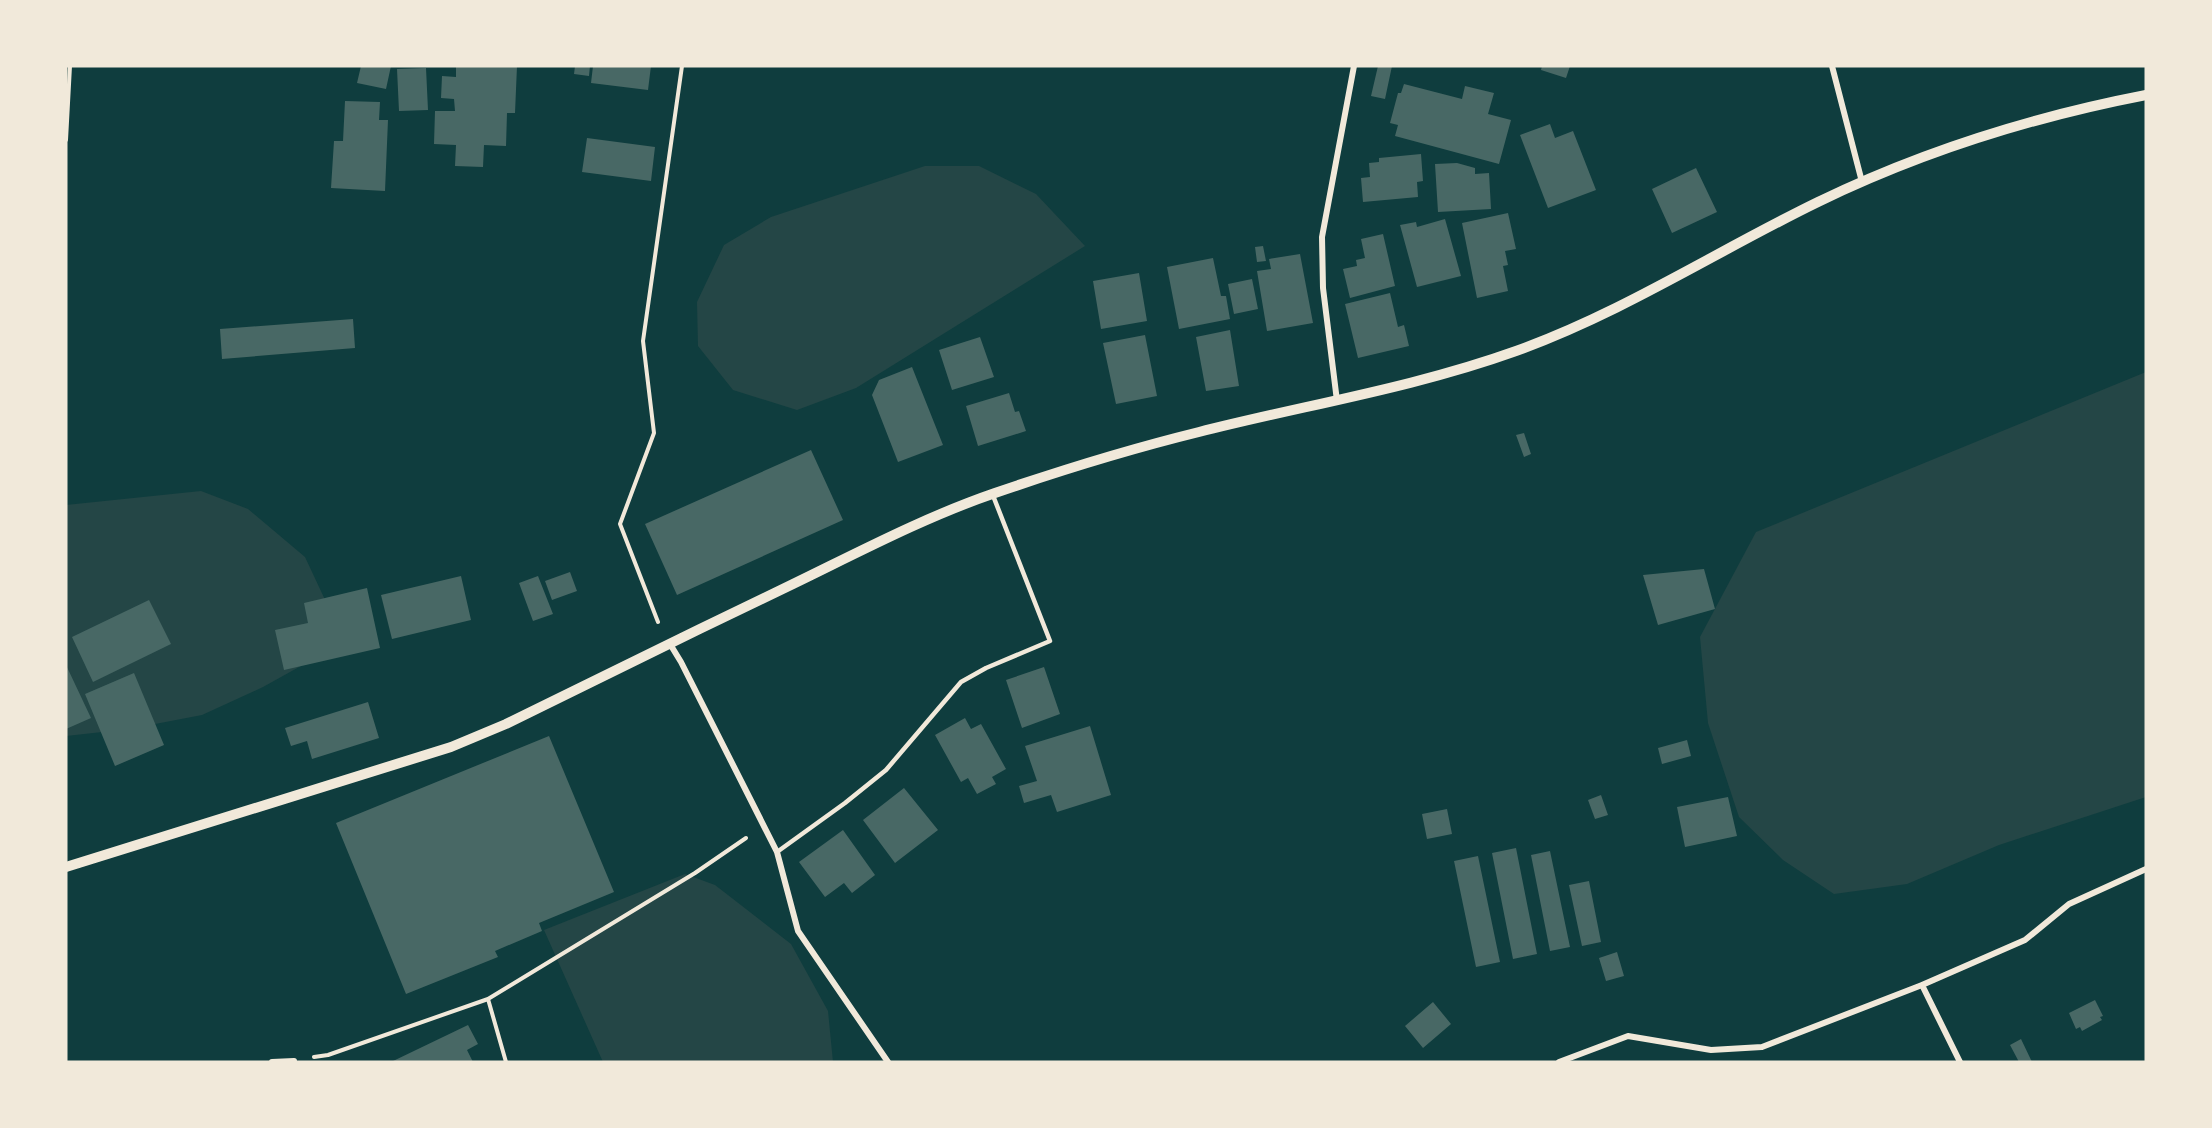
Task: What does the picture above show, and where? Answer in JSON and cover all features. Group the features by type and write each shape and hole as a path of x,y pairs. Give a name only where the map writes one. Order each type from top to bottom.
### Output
{"street":[{"path":"1338,402 1323,288 1322,237 1354,66"},
{"path":"1832,66 1862,182"},
{"path":"66,867 451,747 506,724 915,524 992,493 1200,431 1338,402 1501,356 1579,327 1815,203 1862,182 1968,140 2036,120 2146,95"},
{"path":"670,644 765,825 777,852 798,931 888,1062"},
{"path":"1558,1062 1628,1036 1711,1050 1762,1047 1922,985 2025,940 2069,904 2146,869"},
{"path":"1922,985 1960,1062"},
{"path":"272,1062 294,1060"}],"lane":[{"path":"777,852 886,770 962,682 986,668 1050,641 992,493"}],"path":[{"path":"66,140 70,66"},
{"path":"670,644 659,623 620,524 654,433 643,341 682,66"},
{"path":"294,1060 328,1055 488,999 695,873 765,825"},
{"path":"488,999 506,1062"}],"shaded area":[{"path":"925,166 979,166 1036,194 1085,246 856,388 797,410 733,390 698,346 697,302 724,245 771,217"},
{"path":"2146,372 2146,797 1999,845 1907,884 1834,894 1783,860 1739,817 1708,723 1700,637 1756,532"},
{"path":"201,491 248,509 305,557 334,619 317,657 263,687 202,715 129,729 66,736 66,505"},
{"path":"685,874 715,885 791,944 828,1011 833,1062 603,1062 544,930"}],"building":[{"path":"361,66 391,66 386,89 357,83"},
{"path":"456,66 517,66 515,113 507,113 506,146 484,145 483,167 455,166 456,145 434,144 435,111 455,111 454,99 441,98 442,76 456,77"},
{"path":"575,66 590,66 589,76 574,74"},
{"path":"593,66 651,66 648,90 591,83"},
{"path":"1378,66 1392,66 1385,99 1371,96"},
{"path":"1542,66 1570,66 1566,78 1541,70"},
{"path":"426,68 428,110 399,111 397,69"},
{"path":"1404,84 1462,99 1465,86 1494,93 1488,114 1511,120 1499,164 1395,136 1398,125 1390,123 1398,93 1401,93"},
{"path":"345,101 380,102 379,120 388,120 385,191 331,188 334,141 343,141"},
{"path":"1550,124 1555,138 1573,131 1596,190 1548,208 1520,135"},
{"path":"587,138 655,147 651,181 582,172"},
{"path":"1421,154 1423,181 1417,182 1418,197 1363,202 1361,178 1370,177 1369,163 1379,162 1379,158"},
{"path":"1457,163 1475,168 1475,174 1489,173 1491,209 1438,212 1435,164"},
{"path":"1696,168 1717,212 1672,233 1652,189"},
{"path":"1508,213 1516,249 1505,251 1508,265 1503,266 1508,291 1477,298 1462,223"},
{"path":"1445,219 1461,276 1417,287 1400,225 1416,222 1417,227"},
{"path":"1383,234 1395,286 1350,298 1343,269 1357,266 1356,260 1365,258 1361,239"},
{"path":"1263,246 1266,261 1257,262 1255,247"},
{"path":"1300,254 1313,323 1267,331 1257,271 1271,269 1269,259"},
{"path":"1213,258 1221,296 1226,296 1230,319 1179,329 1167,267"},
{"path":"1139,273 1147,321 1101,329 1093,281"},
{"path":"1252,279 1258,309 1234,314 1228,284"},
{"path":"1390,293 1398,327 1404,325 1409,346 1358,358 1345,304"},
{"path":"353,319 355,348 222,359 220,329"},
{"path":"1230,330 1239,386 1206,391 1196,337"},
{"path":"1145,335 1157,396 1116,404 1103,343"},
{"path":"980,337 994,377 952,390 939,350"},
{"path":"912,367 943,445 898,462 872,395 879,380"},
{"path":"1009,393 1015,412 1019,411 1026,431 978,446 966,406"},
{"path":"1524,433 1531,454 1524,457 1516,435"},
{"path":"811,450 843,520 677,595 645,524"},
{"path":"1704,569 1715,609 1658,625 1643,575"},
{"path":"570,572 577,591 552,600 545,581"},
{"path":"461,576 471,620 392,639 381,595"},
{"path":"538,576 553,614 533,621 519,583"},
{"path":"367,588 380,648 284,670 275,630 308,623 304,603"},
{"path":"149,600 171,644 93,682 72,637"},
{"path":"66,665 91,718 66,729"},
{"path":"1044,667 1060,714 1022,728 1006,680"},
{"path":"134,673 164,745 115,766 85,694"},
{"path":"368,702 379,738 312,759 307,741 291,746 285,728"},
{"path":"965,718 971,729 981,724 1006,769 992,777 996,784 977,794 968,778 961,782 935,735"},
{"path":"1090,726 1111,795 1057,812 1051,795 1024,803 1019,786 1037,781 1025,746"},
{"path":"549,736 614,892 539,923 542,931 495,951 498,957 406,994 336,823"},
{"path":"1687,740 1691,756 1662,764 1658,748"},
{"path":"904,788 938,830 895,863 863,820"},
{"path":"1601,795 1608,815 1595,819 1588,800"},
{"path":"1728,797 1737,836 1685,847 1677,807"},
{"path":"1447,809 1452,834 1427,839 1422,814"},
{"path":"843,830 875,875 852,893 844,883 825,897 799,862"},
{"path":"1516,848 1537,954 1513,959 1492,853"},
{"path":"1550,851 1570,947 1550,951 1531,855"},
{"path":"1478,856 1500,962 1476,967 1454,861"},
{"path":"1589,881 1601,942 1582,946 1569,885"},
{"path":"1617,952 1624,976 1606,981 1599,958"},
{"path":"2095,1000 2103,1016 2100,1017 2102,1020 2082,1031 2080,1027 2076,1029 2069,1013"},
{"path":"1433,1002 1451,1024 1423,1048 1405,1026"},
{"path":"468,1025 478,1044 467,1050 473,1062 391,1062"},
{"path":"2021,1039 2032,1062 2019,1062 2010,1045"}]}
